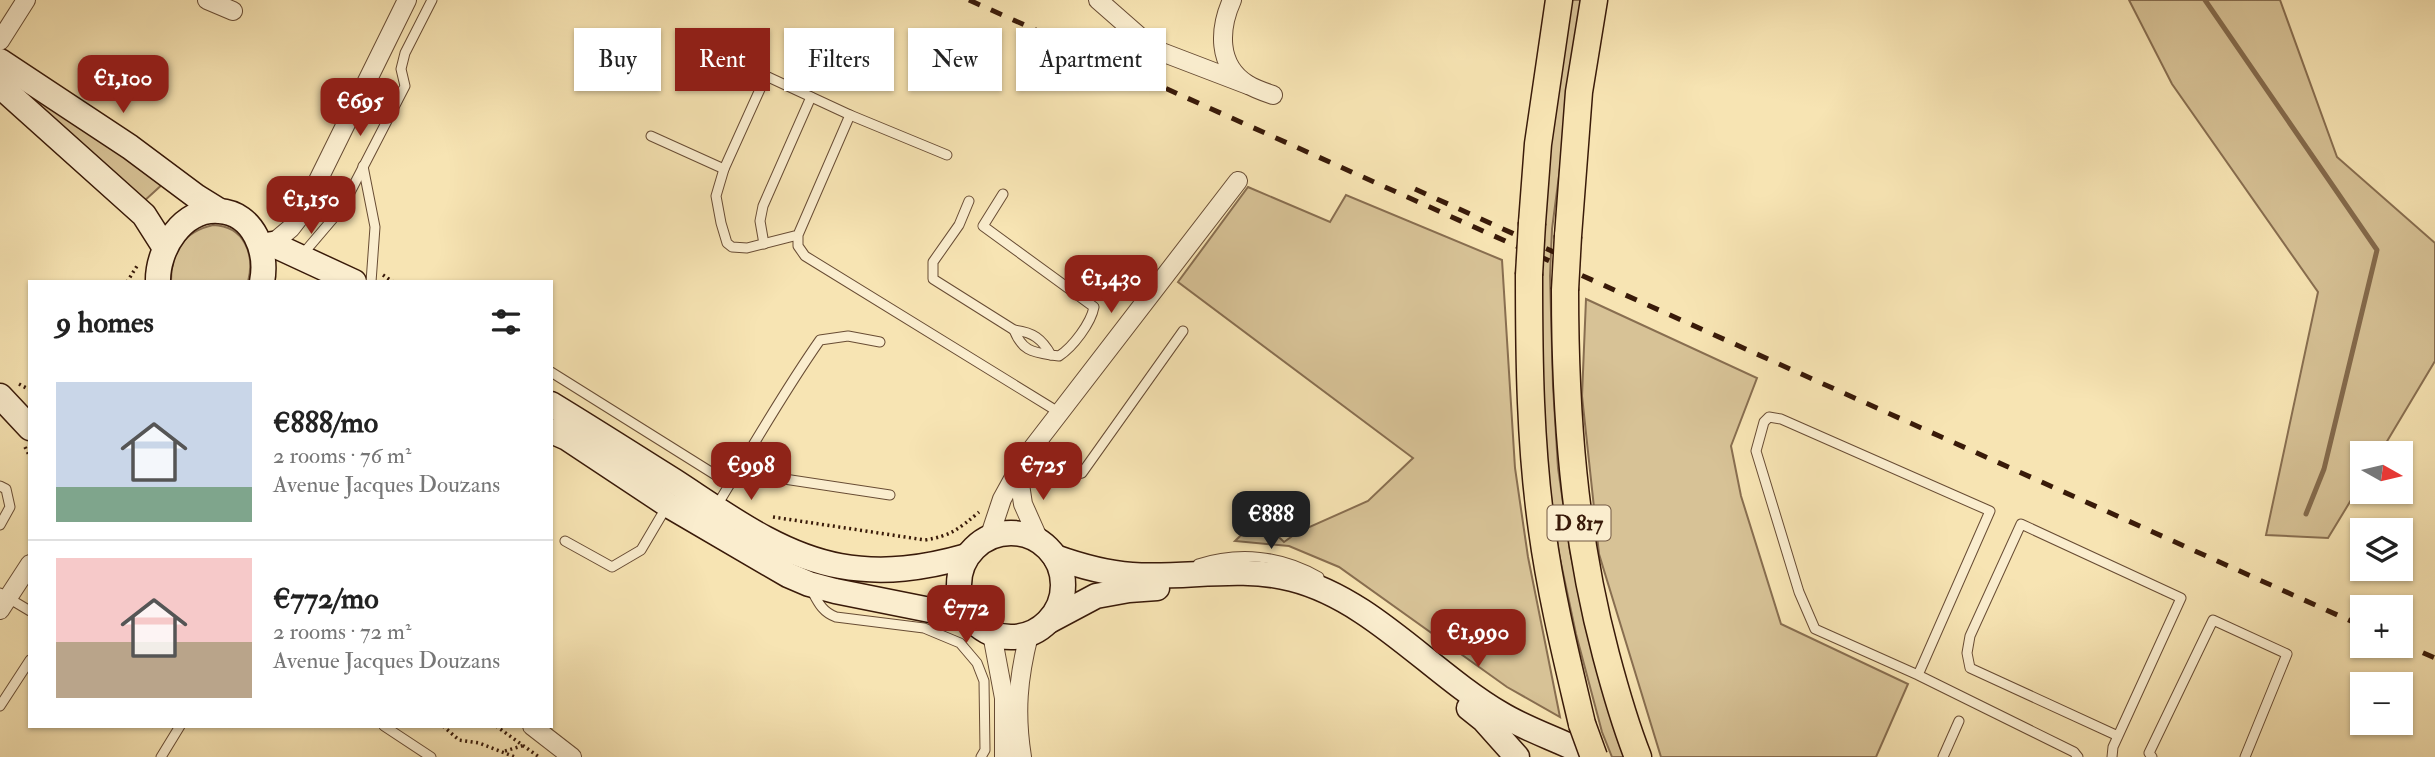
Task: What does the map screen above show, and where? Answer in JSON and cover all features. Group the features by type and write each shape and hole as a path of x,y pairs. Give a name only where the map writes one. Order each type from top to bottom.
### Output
{"main road":[{"name":"D 817","path":"1559,0 1538,144 1528,275 1528,373 1542,531 1552,596 1582,724 1593,757"},
{"name":"D 817","path":"1594,0 1580,92 1568,236 1565,367 1580,532 1596,617 1637,754"},
{"path":"0,61 130,147 218,210 229,213 249,226 267,245 301,257 350,280"},
{"path":"0,86 144,215 165,248"},
{"path":"158,280 159,265 175,232 184,223 205,212 218,210"},
{"path":"262,280 267,245"},
{"path":"28,403 0,396 28,438"},
{"path":"553,405 715,508 792,551 840,566 887,570 930,566 967,556"},
{"path":"553,432 567,438 668,505 776,568 809,584 970,618 992,634 1016,638 1096,596 1129,590 1243,585 1305,597 1345,618 1484,720 1517,757"},
{"path":"970,618 960,598 959,587 959,576 967,556 989,538 1009,533 1022,534 1047,549 1093,569 1134,575 1238,572 1271,574 1314,586 1349,603 1501,714 1593,757"},
{"path":"1039,628 1062,600 1064,588 1063,576 1047,549"}],"street":[{"path":"0,41 26,0"},
{"path":"207,0 233,11"},
{"path":"267,245 291,228 301,215 407,0"},
{"path":"1098,0 1159,51 1273,95"},
{"path":"1232,0 1224,23 1223,51 1236,75 1248,85"},
{"path":"989,538 1002,499 1024,459 1238,181"},
{"path":"1018,471 1023,504 1047,549"},
{"path":"3,600 28,567"},
{"path":"1022,757 1019,734 1019,671 1039,628"},
{"path":"992,634 1004,698 1004,757"},
{"path":"531,735 572,757"}],"lane":[{"path":"301,257 342,208 405,86 401,69 405,53 432,0"},
{"path":"770,78 947,155"},
{"path":"759,91 724,169 716,196 727,243 738,248 798,235"},
{"path":"764,244 760,220 763,206 811,97"},
{"path":"850,115 798,235 798,246 806,256 1060,413"},
{"path":"651,136 724,169"},
{"path":"363,166 375,227 371,280"},
{"path":"1003,194 982,226 1094,307 1093,314 1067,351 1059,356 1033,352 1019,342 1014,330"},
{"path":"969,201 959,225 933,262 933,279 1014,330 1028,332 1044,342 1051,355"},
{"path":"1018,471 1066,476 1082,473 1183,331"},
{"path":"715,508 788,385 820,340 848,336 880,342"},
{"path":"553,374 730,484"},
{"path":"1918,676 1990,511 1781,419 1769,417 1764,422 1756,451 1798,592 1815,629 1918,676 2074,752 2078,757"},
{"path":"738,472 890,495"},
{"path":"0,486 6,489 10,507 0,526"},
{"path":"565,541 612,567 641,550 668,505"},
{"path":"2112,757 2113,747 2118,736 2180,598 2021,524 1970,636 1967,653 1970,668 2118,736"},
{"path":"809,584 820,606 828,614 924,628 960,643 977,663 984,681 985,750 981,757"},
{"path":"3,600 28,610"},
{"path":"2152,757 2149,753 2213,620 2287,654 2245,757"},
{"path":"0,706 28,663"},
{"path":"1943,757 1959,721"},
{"path":"161,757 179,728"},
{"path":"387,728 431,757"}],"path":[{"path":"128,280 141,260"},
{"path":"764,516 925,540 944,537 958,530 986,505"},
{"path":"445,728 459,740 479,743 516,757"},
{"path":"499,728 539,757"},
{"path":"527,757 531,735"}],"shaded area":[{"path":"1570,0 1582,0 1552,229 1550,276 1558,468 1570,551 1587,630 1625,757 1612,757 1602,732 1576,634 1559,554 1547,468 1538,273 1552,130"},
{"path":"2129,0 2280,0 2337,157 2435,243 2435,361 2387,441 2350,441 2350,502 2328,538 2266,535 2318,292 2172,84"},
{"path":"0,67 166,181 142,203 0,80"},
{"path":"1248,187 1330,222 1346,195 1502,260 1515,468 1528,557 1560,717 1507,687 1339,567 1289,546 1235,541 1259,518 1284,542 1298,532 1368,501 1413,458 1178,282"},
{"path":"213,225 224,227 240,236 250,262 248,280 171,280 176,252 187,238"},
{"path":"1586,299 1757,378 1731,446 1741,496 1781,624 1908,684 1876,757 1661,757 1599,554 1582,396"}],"waterway":[{"path":"2205,0 2377,250 2324,469 2306,514"}],"railway":[{"path":"969,0 2350,621"},
{"path":"1415,189 1578,263"},
{"path":"2413,648 2435,658"}]}
